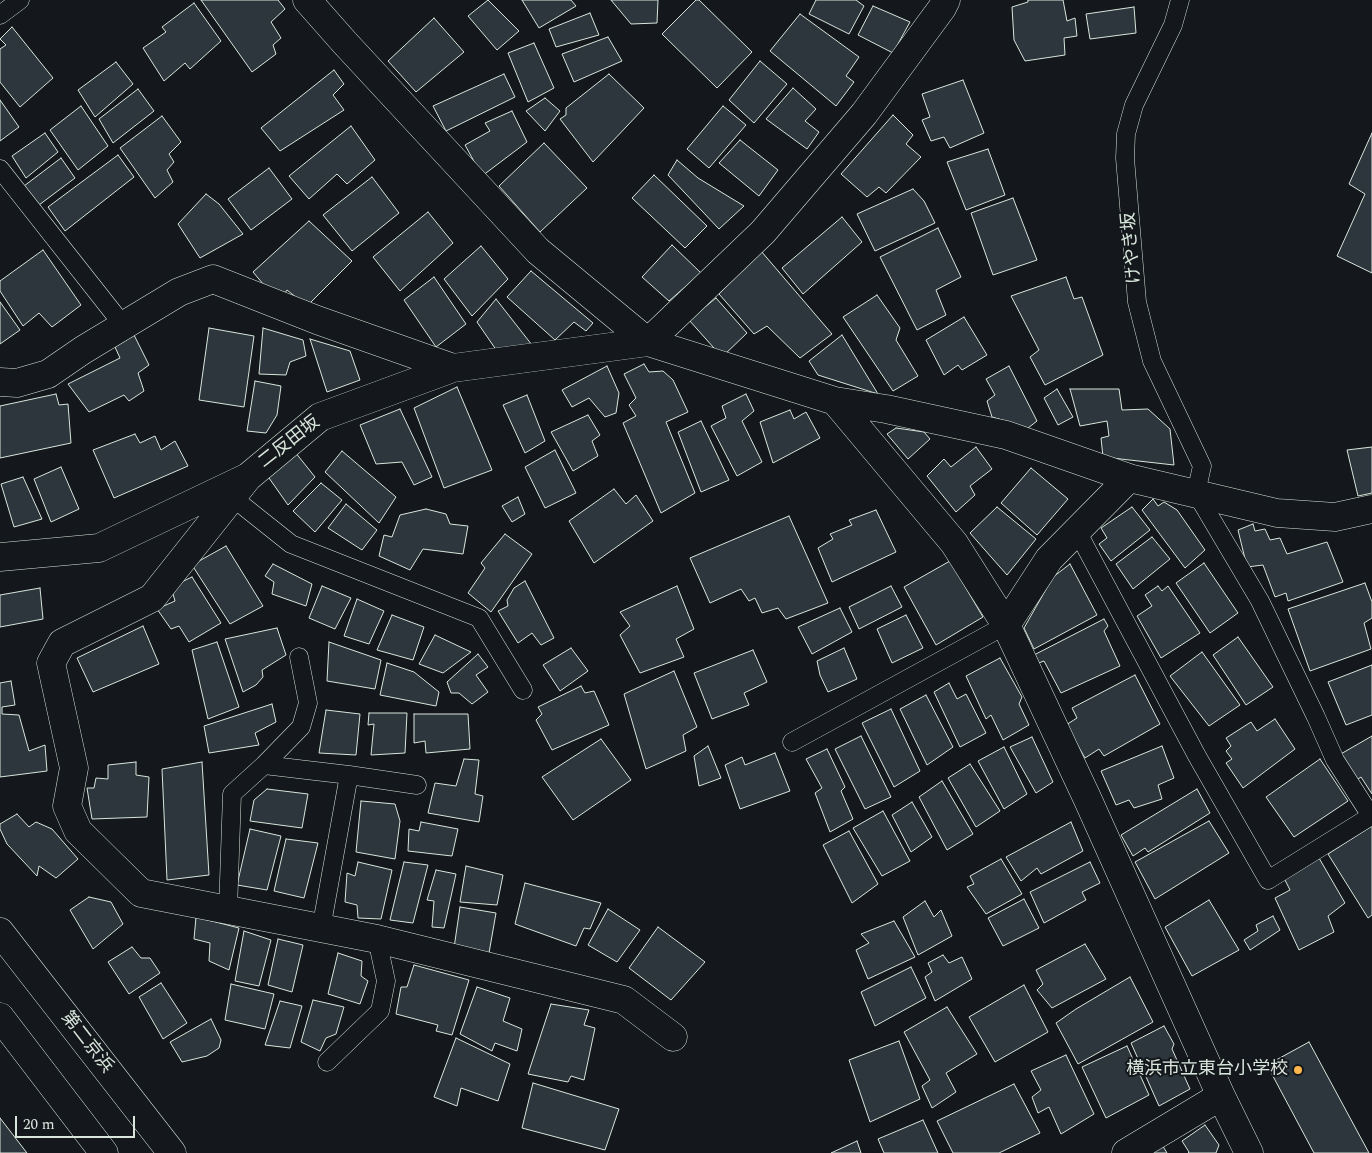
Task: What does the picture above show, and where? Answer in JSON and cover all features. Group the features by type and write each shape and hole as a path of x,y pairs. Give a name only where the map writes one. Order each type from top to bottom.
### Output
{"main road":[{"path":"307,0 538,251 648,342 835,401 886,409 1006,435 1129,478 1277,513 1335,517 1371,513"},
{"path":"648,342 763,232 864,114 946,0"},
{"path":"0,382 17,383 48,374 83,350 179,292 213,279 317,320 453,368"},
{"name":"二反田坂","path":"0,557 99,548 240,487 320,417 453,368 648,342"},
{"path":"835,401 954,544 1006,625 1088,800 1221,1096 1249,1153"},
{"path":"1006,625 1049,559 1129,478"},
{"path":"240,487 152,598 62,643 51,663 74,768 67,806 78,831 141,893 377,939 624,1000 673,1037"},
{"name":"第二京浜","path":"0,932 172,1153"},
{"path":"0,1017 104,1153"},
{"path":"1126,1153 1221,1096"}],"lane":[{"path":"0,15 20,0"},
{"name":"けやき坂","path":"1180,0 1173,25 1134,104 1126,134 1125,158 1138,302 1152,361 1202,466 1196,493"},
{"path":"0,169 124,325"},
{"path":"240,487 290,544 479,618 523,690"},
{"path":"1077,531 1197,756 1268,880 1371,816 1335,760 1260,601 1196,493"},
{"path":"792,742 1006,625"},
{"path":"228,910 232,794 301,727 308,703 300,657"},
{"path":"264,765 417,785"},
{"path":"321,929 349,775"},
{"path":"327,1062 380,1012 386,981 377,939"}],"building":[{"path":"201,0 278,0 285,9 271,22 281,38 273,45 276,54 252,72"},
{"path":"488,0 519,31 497,50 468,16"},
{"path":"522,0 571,0 576,6 539,28"},
{"path":"611,0 658,0 657,23 631,24"},
{"path":"696,0 699,0 752,52 717,88 662,34"},
{"path":"816,0 856,0 864,6 849,34 809,14"},
{"path":"1028,0 1063,0 1067,21 1075,18 1077,36 1064,38 1065,55 1025,61 1014,40 1012,7 1028,2"},
{"path":"194,3 221,41 190,69 185,63 164,81 143,48 166,32 162,27"},
{"path":"873,6 910,22 893,53 858,35"},
{"path":"1134,7 1136,33 1090,39 1086,14"},
{"path":"590,13 599,35 556,47 549,29"},
{"path":"800,14 859,57 846,76 854,82 836,106 770,51"},
{"path":"434,18 464,52 416,92 388,61"},
{"path":"12,27 53,78 20,107 0,82 0,49 6,45 0,39"},
{"path":"608,37 622,61 574,82 562,54"},
{"path":"534,43 554,88 528,102 508,53"},
{"path":"760,61 787,84 754,123 729,100"},
{"path":"116,62 133,84 95,117 78,90"},
{"path":"334,70 344,84 333,95 344,110 280,151 261,128"},
{"path":"504,74 515,97 446,131 433,106"},
{"path":"609,74 644,108 593,162 560,119 566,115 566,108"},
{"path":"963,80 984,133 950,148 944,137 931,141 922,120 930,117 922,94"},
{"path":"793,88 816,109 805,121 819,132 807,149 766,119"},
{"path":"138,89 154,111 113,143 99,119"},
{"path":"545,98 560,111 545,131 526,111"},
{"path":"0,100 19,127 0,141"},
{"path":"81,106 108,146 78,170 50,130"},
{"path":"723,106 746,125 709,168 687,149"},
{"path":"512,111 527,142 482,176 465,145 490,131 485,123"},
{"path":"893,115 913,135 906,144 921,157 886,193 879,187 867,197 841,174"},
{"path":"162,116 181,142 169,154 174,162 167,170 173,182 155,198 120,148"},
{"path":"351,126 375,160 347,184 337,174 309,199 289,176"},
{"path":"45,133 58,152 26,178 12,156"},
{"path":"1372,133 1372,273 1337,256 1365,194 1349,184"},
{"path":"740,140 778,170 759,196 719,163"},
{"path":"544,143 587,188 540,232 499,186"},
{"path":"988,149 1005,195 966,210 947,162"},
{"path":"118,155 134,177 65,231 48,207"},
{"path":"61,158 75,178 39,205 24,186"},
{"path":"677,160 698,178 744,206 719,229 668,175"},
{"path":"269,168 292,199 251,230 228,199"},
{"path":"654,175 707,226 685,248 632,198"},
{"path":"372,177 399,213 352,251 323,215"},
{"path":"913,189 924,201 935,223 875,251 857,214"},
{"path":"206,194 219,204 243,234 200,258 178,224"},
{"path":"1013,198 1037,260 993,275 971,213"},
{"path":"428,212 453,243 400,291 373,257"},
{"path":"842,217 862,242 803,294 782,268"},
{"path":"309,221 352,261 307,306 287,290 283,296 264,285 253,272"},
{"path":"938,228 961,277 936,290 946,315 917,330 880,257"},
{"path":"672,245 701,273 669,301 642,277"},
{"path":"481,246 508,279 472,316 444,279"},
{"path":"43,250 81,305 52,327 39,313 23,326 0,291 0,281"},
{"path":"761,251 832,334 800,358 767,326 754,334 719,294"},
{"path":"531,271 593,323 586,331 574,322 555,340 507,297"},
{"path":"434,277 466,324 436,347 404,300"},
{"path":"1066,277 1074,299 1082,297 1103,355 1045,385 1030,357 1039,350 1011,296"},
{"path":"877,295 900,328 896,340 918,376 893,391 843,317"},
{"path":"716,298 747,333 722,357 689,320"},
{"path":"496,299 532,345 499,354 477,322"},
{"path":"0,302 20,330 0,344"},
{"path":"964,317 987,355 962,370 958,365 944,375 926,340"},
{"path":"209,328 254,336 244,407 199,400"},
{"path":"263,328 303,340 306,356 290,362 286,375 259,374"},
{"path":"134,335 149,365 138,373 144,391 129,401 124,395 89,412 68,384 120,358 115,347"},
{"path":"842,335 878,394 818,375 809,361"},
{"path":"310,339 350,351 360,380 327,392"},
{"path":"644,364 649,372 663,371 673,380 688,412 666,422 695,493 661,513 623,423 636,416 629,405 636,398 624,374"},
{"path":"607,366 619,393 616,413 605,417 589,398 572,407 562,390"},
{"path":"1009,366 1037,421 1028,428 992,417 987,401 995,395 986,379"},
{"path":"255,381 281,386 277,415 266,433 247,431"},
{"path":"457,387 492,470 444,488 414,408"},
{"path":"1057,389 1073,417 1058,425 1044,398"},
{"path":"1070,389 1119,389 1122,410 1148,409 1170,429 1174,465 1103,457 1101,438 1109,436 1107,421 1080,426"},
{"path":"56,394 59,405 68,404 71,443 0,458 0,406"},
{"path":"746,394 754,411 742,421 762,462 737,476 711,426 726,418 722,406"},
{"path":"527,395 545,441 525,453 503,405"},
{"path":"400,409 432,477 414,485 402,462 376,464 360,425"},
{"path":"790,410 794,419 806,412 820,438 773,463 760,422"},
{"path":"588,415 600,435 592,441 598,456 573,471 551,432"},
{"path":"701,421 729,480 701,492 678,432"},
{"path":"896,428 924,432 930,439 908,459 887,434"},
{"path":"135,434 140,443 155,436 161,450 175,441 188,466 114,498 93,450"},
{"path":"976,447 992,469 970,486 975,495 956,512 927,476 944,459 951,467"},
{"path":"1372,447 1372,493 1358,496 1347,450"},
{"path":"555,450 576,493 545,508 525,467"},
{"path":"342,451 396,497 379,523 325,472"},
{"path":"295,452 315,477 288,505 269,478"},
{"path":"61,467 79,509 51,522 34,479"},
{"path":"1031,468 1068,499 1037,535 1001,503"},
{"path":"23,477 42,519 14,527 1,484"},
{"path":"321,483 342,500 315,532 293,511"},
{"path":"614,489 626,504 636,495 653,521 594,563 569,521"},
{"path":"518,497 525,514 512,522 502,506"},
{"path":"1153,499 1158,506 1164,502 1177,510 1205,550 1185,568 1142,510"},
{"path":"346,504 377,530 362,550 328,528"},
{"path":"997,507 1036,539 1007,575 970,533"},
{"path":"1132,507 1150,530 1111,561 1099,544 1107,538 1101,528"},
{"path":"426,509 446,514 450,524 468,526 463,554 423,549 410,570 379,556 384,535 392,537 400,515"},
{"path":"876,510 896,552 832,582 818,548 833,539 830,534 852,525 849,520"},
{"path":"789,516 828,603 786,619 778,608 762,613 755,598 749,601 741,589 710,603 690,558"},
{"path":"1253,524 1255,531 1265,529 1270,540 1280,538 1287,554 1327,542 1343,582 1288,601 1286,593 1275,597 1263,565 1247,567 1238,530"},
{"path":"505,534 532,554 491,612 468,593 485,568 481,563"},
{"path":"1152,537 1170,559 1133,589 1116,564"},
{"path":"226,546 263,606 230,624 192,565"},
{"path":"950,561 983,617 936,645 904,587"},
{"path":"1204,563 1238,613 1210,633 1176,583"},
{"path":"273,564 312,584 306,606 272,594 274,582 265,576"},
{"path":"1070,564 1097,615 1034,649 1024,628 1053,577"},
{"path":"192,577 221,623 189,642 179,626 171,629 157,609 175,601 171,587"},
{"path":"525,581 554,638 541,645 532,633 518,643 498,611 508,606 507,600 514,588"},
{"path":"1365,583 1372,602 1372,618 1364,623 1371,649 1310,671 1288,609"},
{"path":"322,586 351,598 335,629 309,618"},
{"path":"677,586 694,629 676,639 684,657 640,673 620,635 630,626 620,612"},
{"path":"891,586 902,607 859,629 849,607"},
{"path":"1158,586 1162,591 1168,586 1200,633 1161,658 1137,616 1152,606 1145,595"},
{"path":"40,588 43,619 0,627 0,595"},
{"path":"357,599 384,611 369,644 344,636"},
{"path":"840,608 852,632 812,654 798,627"},
{"path":"392,615 424,627 413,660 377,650"},
{"path":"906,615 923,648 892,663 877,629"},
{"path":"1104,619 1108,626 1104,631 1120,666 1061,693 1044,661 1036,664 1032,656"},
{"path":"143,626 159,664 93,692 77,658"},
{"path":"277,628 286,655 262,670 263,677 256,685 243,692 225,639"},
{"path":"435,635 471,652 443,673 419,664"},
{"path":"1238,637 1273,687 1246,705 1213,655"},
{"path":"217,642 239,707 208,719 192,650"},
{"path":"329,642 381,660 375,689 327,681"},
{"path":"571,648 588,671 560,691 543,665"},
{"path":"844,648 857,679 828,692 820,675 817,661"},
{"path":"753,650 767,682 744,693 749,705 712,719 694,673"},
{"path":"1202,652 1240,705 1209,726 1170,676"},
{"path":"478,654 488,667 476,675 488,692 472,704 459,693 451,693 447,682"},
{"path":"1000,658 1022,697 1019,704 1029,725 1003,740 991,715 986,719 966,676"},
{"path":"387,663 414,672 439,692 436,706 380,695"},
{"path":"1372,665 1372,715 1346,725 1328,682"},
{"path":"674,671 697,727 683,735 686,751 646,769 624,694"},
{"path":"1135,675 1160,724 1104,756 1099,749 1085,758 1066,725 1077,718 1072,708"},
{"path":"11,681 15,705 2,707 2,714 19,715 29,751 45,745 47,771 0,777 0,683"},
{"path":"949,683 957,699 966,694 986,733 960,747 934,692"},
{"path":"581,686 585,693 594,691 609,725 552,750 536,720 542,714 538,707"},
{"path":"926,695 953,747 927,765 900,709"},
{"path":"272,704 276,722 255,733 259,745 209,753 204,726"},
{"path":"891,709 920,771 894,787 862,723"},
{"path":"326,710 360,714 356,755 319,753"},
{"path":"369,713 407,713 405,753 371,755 374,724 368,725"},
{"path":"414,714 468,714 470,749 426,753 425,741 414,743"},
{"path":"1275,719 1295,749 1243,788 1226,763 1232,759 1226,751 1231,746 1226,738 1251,722 1257,731"},
{"path":"861,736 891,797 865,809 835,749"},
{"path":"1372,736 1372,794 1361,777 1354,782 1339,755"},
{"path":"1032,737 1053,782 1036,793 1010,747"},
{"path":"601,739 631,780 573,820 542,777"},
{"path":"708,746 721,778 699,786 694,756"},
{"path":"1162,746 1174,778 1158,785 1162,799 1134,808 1129,800 1116,805 1101,771"},
{"path":"1004,747 1027,794 1004,809 978,761"},
{"path":"827,749 845,787 841,791 853,819 830,832 815,793 822,788 806,759"},
{"path":"775,753 790,791 740,809 725,765 742,757 745,765"},
{"path":"464,759 479,760 475,794 483,796 479,822 428,813 435,783 456,786"},
{"path":"1320,759 1348,801 1294,837 1266,797"},
{"path":"136,762 136,775 149,777 147,817 92,819 87,788 94,788 96,778 108,779 108,765"},
{"path":"202,762 209,875 167,880 162,769"},
{"path":"970,764 1000,811 976,827 948,778"},
{"path":"942,781 973,834 947,850 919,797"},
{"path":"267,789 308,794 302,828 250,821 254,800"},
{"path":"1197,789 1210,813 1148,852 1145,848 1133,856 1121,835"},
{"path":"361,801 395,804 400,821 395,859 356,852"},
{"path":"912,802 932,837 911,852 892,815"},
{"path":"883,811 910,861 882,876 853,828"},
{"path":"17,814 29,827 36,822 52,829 78,859 56,878 39,866 37,876 7,844 0,829 0,824"},
{"path":"1209,821 1229,853 1155,899 1135,862"},
{"path":"421,822 458,829 452,856 408,851 409,829 419,831"},
{"path":"1071,822 1083,851 1041,874 1037,868 1021,881 1006,857"},
{"path":"1372,826 1372,915 1368,918 1328,854"},
{"path":"250,829 281,836 267,890 237,885"},
{"path":"849,831 878,884 852,903 823,845"},
{"path":"286,839 318,843 304,898 274,891"},
{"path":"1319,858 1345,903 1328,916 1334,932 1299,950 1275,898 1290,890 1284,878"},
{"path":"1001,859 1022,894 986,914 967,887 974,884 970,876"},
{"path":"358,862 392,870 381,919 358,918 357,905 345,902 347,873 355,876"},
{"path":"404,862 428,865 413,923 390,920"},
{"path":"1090,862 1100,883 1082,892 1086,900 1044,923 1030,892"},
{"path":"466,866 503,875 497,905 460,902"},
{"path":"436,870 456,874 444,928 432,927 434,901 427,900"},
{"path":"525,883 601,903 590,929 584,928 576,946 515,924"},
{"path":"89,897 111,902 123,924 93,949 70,910"},
{"path":"1024,899 1039,928 1003,946 988,918"},
{"path":"1209,900 1239,950 1192,976 1165,927"},
{"path":"925,901 934,917 941,910 952,936 918,955 903,917"},
{"path":"460,907 496,913 489,953 454,948"},
{"path":"608,909 640,930 617,962 588,945"},
{"path":"1273,916 1280,930 1250,950 1244,940 1258,931 1256,925"},
{"path":"196,917 239,928 229,970 209,961 210,943 194,939"},
{"path":"894,921 915,957 868,979 856,950 869,943 861,934"},
{"path":"658,927 705,962 671,1000 629,968"},
{"path":"244,931 271,940 259,986 235,981"},
{"path":"278,939 303,945 292,992 268,985"},
{"path":"1085,944 1106,979 1052,1008 1037,990 1043,984 1036,970"},
{"path":"132,947 141,958 150,958 160,973 129,994 108,962"},
{"path":"338,953 362,961 361,976 368,981 360,1004 328,994"},
{"path":"943,955 949,963 962,957 972,979 935,1001 925,977 932,972 928,963"},
{"path":"414,965 469,980 452,1035 436,1031 438,1025 396,1014 401,987 407,987"},
{"path":"911,967 926,998 875,1026 861,992"},
{"path":"1130,977 1153,1022 1078,1064 1056,1023"},
{"path":"161,983 187,1023 163,1039 139,997"},
{"path":"231,984 274,994 265,1029 225,1020"},
{"path":"1024,985 1048,1032 995,1062 969,1017"},
{"path":"477,987 510,998 503,1021 522,1029 517,1051 495,1043 492,1051 460,1034"},
{"path":"313,1000 344,1007 336,1034 326,1038 320,1051 301,1042"},
{"path":"280,1001 302,1006 290,1048 265,1045"},
{"path":"551,1004 589,1010 584,1025 595,1028 584,1080 571,1076 568,1082 528,1074"},
{"path":"947,1007 977,1054 946,1073 956,1092 932,1108 922,1086 930,1080 904,1032"},
{"path":"211,1019 221,1040 219,1048 207,1056 182,1062 170,1042"},
{"path":"1164,1026 1174,1044 1172,1049 1190,1089 1159,1106 1131,1043"},
{"path":"456,1038 510,1064 498,1101 461,1088 457,1106 434,1097"},
{"path":"899,1041 920,1099 870,1122 849,1060"},
{"path":"1309,1042 1369,1153 1314,1153 1267,1065"},
{"path":"1127,1046 1149,1095 1106,1118 1082,1067"},
{"path":"1066,1055 1094,1114 1061,1134 1049,1107 1038,1113 1032,1097 1041,1090 1031,1071"},
{"path":"533,1083 619,1109 605,1150 522,1128"},
{"path":"1014,1084 1040,1133 999,1153 953,1153 937,1121"},
{"path":"0,1118 27,1153 0,1153"},
{"path":"923,1120 938,1153 884,1153 878,1139"},
{"path":"1205,1125 1219,1145 1216,1153 1188,1153 1182,1141"},
{"path":"857,1141 861,1153 831,1153"},
{"path":"1161,1143 1167,1153 1144,1153"}],"place":[{"name":"横浜市立東台小学校","path":"1298,1070"}]}
